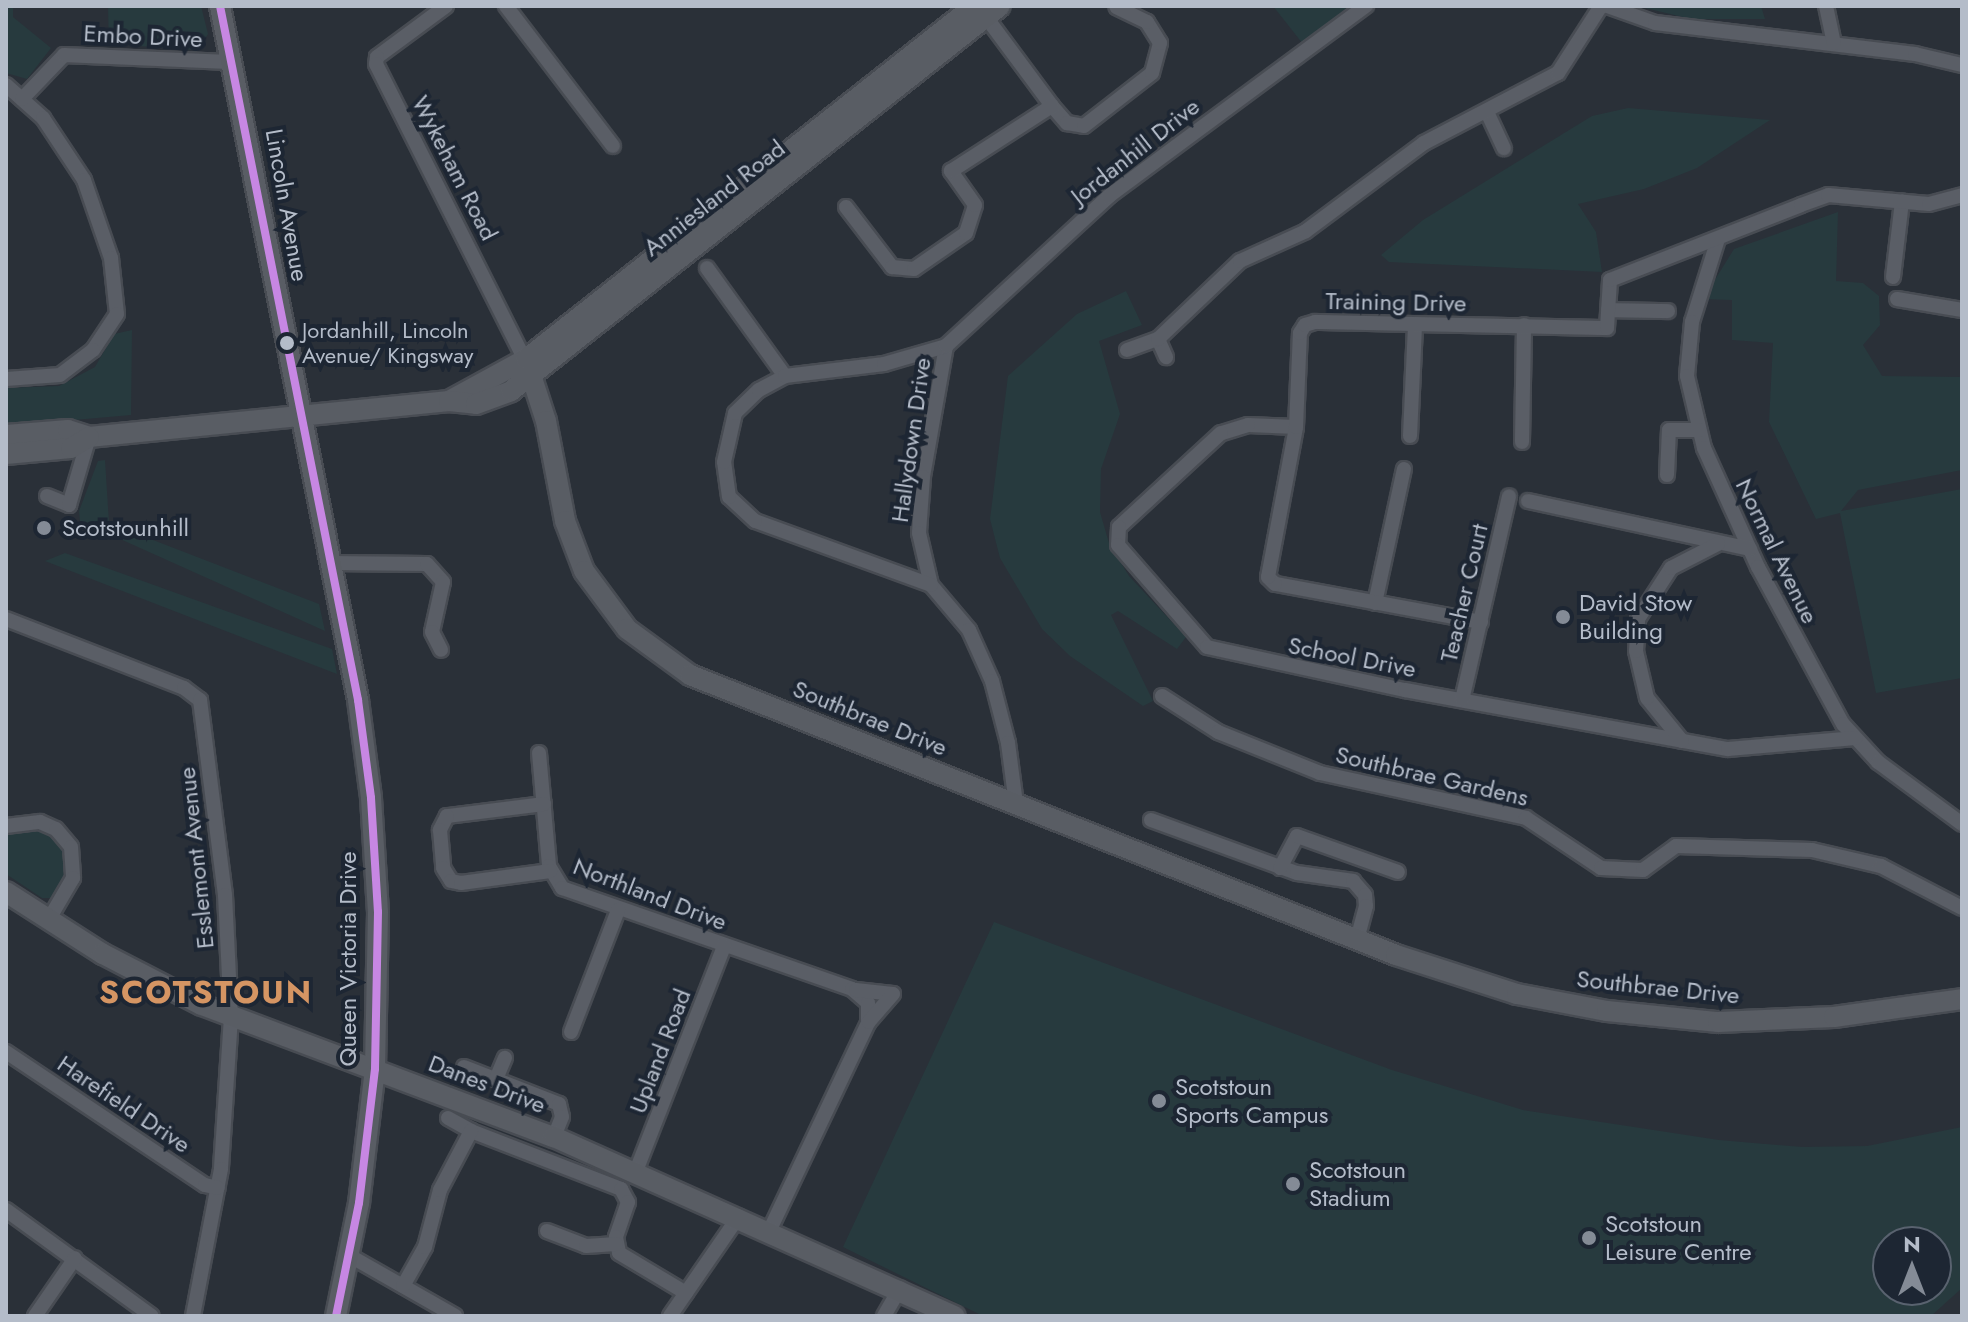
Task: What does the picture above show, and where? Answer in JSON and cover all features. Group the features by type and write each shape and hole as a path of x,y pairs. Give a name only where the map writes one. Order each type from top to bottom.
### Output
{"street":[{"name":"Lincoln Avenue","path":"220,6 234,62 338,602"},
{"name":"Wykeham Road","path":"446,6 377,57 376,64 529,369"},
{"path":"506,6 613,146"},
{"name":"Jordanhill Drive","path":"946,346 1109,196 1366,6"},
{"path":"1127,350 1158,339 1240,261 1306,231 1424,143 1558,73 1601,6"},
{"path":"1607,6 1655,23 1834,43 1962,65"},
{"path":"1826,6 1834,43"},
{"path":"987,10 1052,106 1067,123 1084,126 1152,73 1160,43 1147,22 1116,7"},
{"name":"Anniesland Road","path":"6,435 68,430 89,437 449,401 476,404 529,369 891,82 987,10"},
{"name":"Embo Drive","path":"22,99 64,55 234,62"},
{"path":"6,85 43,118 84,180 111,258 117,314 93,350 60,375 6,379"},
{"path":"846,207 892,267 914,269 966,233 975,205 951,171 1052,106"},
{"path":"1487,112 1504,148"},
{"path":"1668,311 1608,310 1610,280 1828,195 1929,204 1962,195"},
{"path":"1893,277 1902,202"},
{"name":"Normal Avenue","path":"1718,239 1692,322 1688,362 1699,430 1750,549 1827,700 1856,738 1909,787 1962,824"},
{"path":"707,268 785,376"},
{"path":"1897,299 1962,310"},
{"name":"Training Drive","path":"1481,622 1275,584 1268,577 1296,427 1300,333 1305,325 1607,328 1608,310"},
{"path":"1410,436 1415,325"},
{"path":"1522,442 1524,325"},
{"path":"1158,339 1166,357"},
{"path":"946,346 884,364 785,376 759,390 735,413 724,462 729,497 755,521 931,585 969,630 992,681 1016,804"},
{"name":"Hallydown Drive","path":"931,585 920,519 946,346"},
{"name":"Southbrae Drive","path":"529,369 575,550 608,606 643,644 690,675 1357,939 1517,994 1670,1019 1801,1020 1962,999"},
{"name":"School Drive","path":"1296,427 1248,425 1221,433 1123,520 1118,545 1207,647 1462,700 1728,749 1856,738"},
{"path":"1667,475 1669,430 1699,430"},
{"name":"Anniesland Road","path":"6,454 71,448 89,437"},
{"path":"47,496 69,505 89,437"},
{"path":"1375,603 1404,469"},
{"name":"Teacher Court","path":"1462,700 1509,496"},
{"path":"1528,501 1750,549"},
{"path":"1683,741 1647,698 1636,651 1638,619 1671,568 1718,544"},
{"path":"329,563 427,564 443,582 432,632 441,650"},
{"name":"Queen Victoria Drive","path":"336,1316 350,1256 375,1069 376,857 352,668 338,602"},
{"name":"Esslemont Avenue","path":"6,619 197,696 225,895 231,1017 218,1188 193,1316"},
{"name":"Southbrae Gardens","path":"1162,696 1218,732 1320,773 1526,818 1601,868 1643,870 1676,846 1812,850 1881,866 1962,908"},
{"name":"Northland Drive","path":"539,753 550,871 566,891 852,989 893,994 868,1023 770,1229"},
{"path":"544,804 447,816 440,830 443,868 451,881 461,883 550,871"},
{"path":"6,826 24,820 49,824 71,847 73,878 49,919"},
{"path":"1151,820 1280,868 1353,881 1360,887 1366,906 1357,939"},
{"path":"1280,868 1297,836 1398,872"},
{"name":"Danes Drive","path":"6,892 138,974 231,1017 554,1137 770,1229 955,1316"},
{"path":"571,1032 618,910"},
{"name":"Upland Road","path":"636,1171 724,946"},
{"path":"852,989 868,1003 868,1023"},
{"name":"Harefield Drive","path":"6,1052 205,1185 218,1188"},
{"path":"496,1079 505,1058"},
{"path":"464,1067 559,1104 562,1117 554,1137"},
{"path":"448,1118 471,1131 621,1189 628,1202 616,1244"},
{"path":"403,1286 425,1247 440,1190 471,1131"},
{"path":"6,1210 152,1316"},
{"path":"670,1316 739,1216"},
{"path":"547,1231 586,1246 616,1244"},
{"path":"616,1244 630,1263 686,1293"},
{"path":"350,1256 455,1316"},
{"path":"35,1316 75,1258"},
{"path":"884,1316 900,1288"}],"green space":[{"path":"6,6 13,6 13,17 51,48 27,79 6,73"},
{"path":"108,6 201,6 208,34 198,50 109,44"},
{"path":"1273,6 1349,6 1303,44"},
{"path":"1637,6 1761,6 1765,19 1691,19"},
{"path":"1628,108 1770,120 1697,168 1644,189 1578,204 1596,232 1602,272 1389,262 1381,255 1423,220 1592,116"},
{"path":"1838,212 1836,281 1863,283 1879,296 1880,325 1863,345 1882,376 1962,377 1962,470 1858,490 1841,511 1962,489 1962,678 1876,693 1840,513 1816,519 1769,422 1773,343 1732,340 1732,300 1703,299 1734,249"},
{"path":"1126,291 1142,325 1099,341 1120,414 1101,469 1100,512 1109,543 1129,576 1186,637 1177,649 1118,611 1111,615 1153,701 1143,706 1070,656 1042,629 1000,558 990,519 1008,376 1077,314"},
{"path":"132,330 131,415 6,426 6,388 59,386 95,367 114,334"},
{"path":"105,460 109,523 319,604 325,631 80,521 79,511 98,461"},
{"path":"65,553 332,649 337,674 45,561"},
{"path":"15,827 47,829 64,845 68,872 56,898 42,898 6,874 6,832"},
{"name":"Scotstoun Sports Campus","path":"994,922 1392,1070 1523,1110 1719,1140 1802,1147 1867,1146 1962,1127 1962,1288 1952,1297 1952,1226 1872,1226 1872,1306 1942,1306 1931,1316 983,1316 843,1247"}],"transit line":[{"path":"220,6 358,700 371,798 378,912 375,1069 359,1203 336,1316"}],"place":[{"name":"Jordanhill, Lincoln Avenue/ Kingsway","path":"287,343"},
{"name":"Scotstounhill","path":"44,528"},
{"name":"David Stow Building","path":"1563,617"},
{"name":"Scotstoun Sports Campus","path":"1159,1101"},
{"name":"Scotstoun Stadium","path":"1293,1184"},
{"name":"Scotstoun Leisure Centre","path":"1589,1238"}],"district":[{"name":"SCOTSTOUN","path":"206,992"}]}
